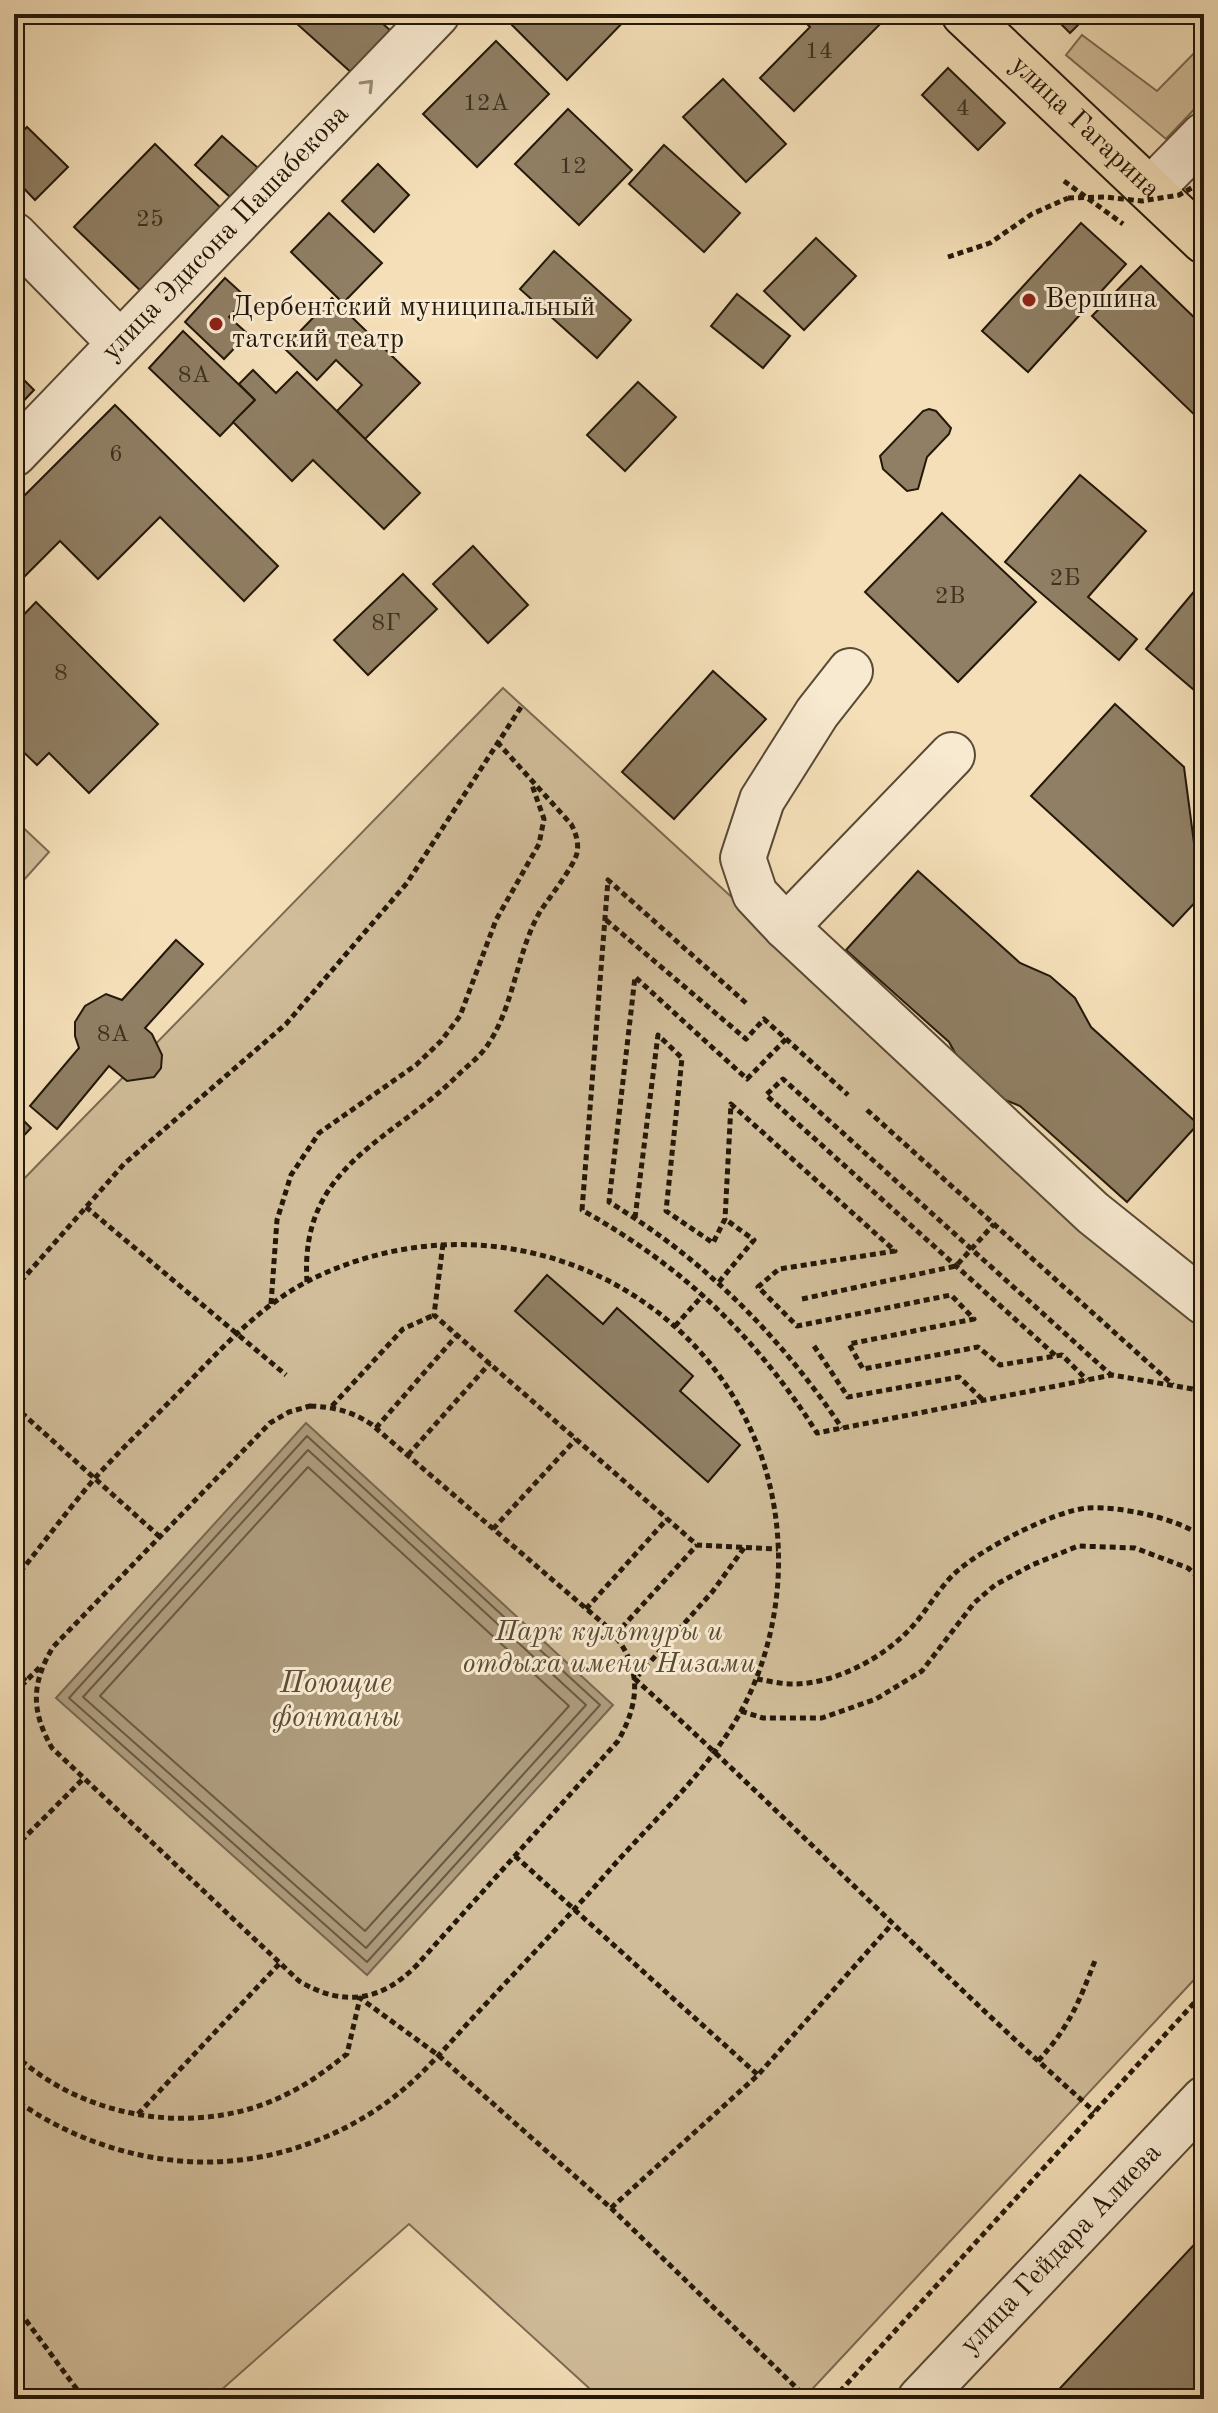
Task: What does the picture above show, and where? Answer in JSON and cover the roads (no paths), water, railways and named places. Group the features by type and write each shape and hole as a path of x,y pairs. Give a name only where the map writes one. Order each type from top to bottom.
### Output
{"main road":[{"name":"улица Гагарина","path":"964,14 1204,241"},
{"name":"улица Гагарина","path":"974,14 1104,139 1204,229"}],"street":[{"name":"улица Эдисона Пашабекова","path":"14,454 437,14"},
{"path":"1156,184 1204,135"},
{"path":"14,235 119,342"},
{"path":"850,671 817,713 762,800 743,858 755,894 786,927 1093,1213 1204,1302"},
{"path":"786,927 952,755"},
{"name":"улица Гейдара Алиева","path":"920,2399 1204,2099"}],"water":[{"name":"Поющие фонтаны","path":"306,1423 613,1705 367,1975 56,1698"}],"place":[{"name":"Вершина","path":"1029,300"},
{"name":"Дербентский муниципальный татский театр","path":"216,324"}],"park label":[{"name":"Парк культуры и отдыха имени Низами","path":"609,1649"}]}
